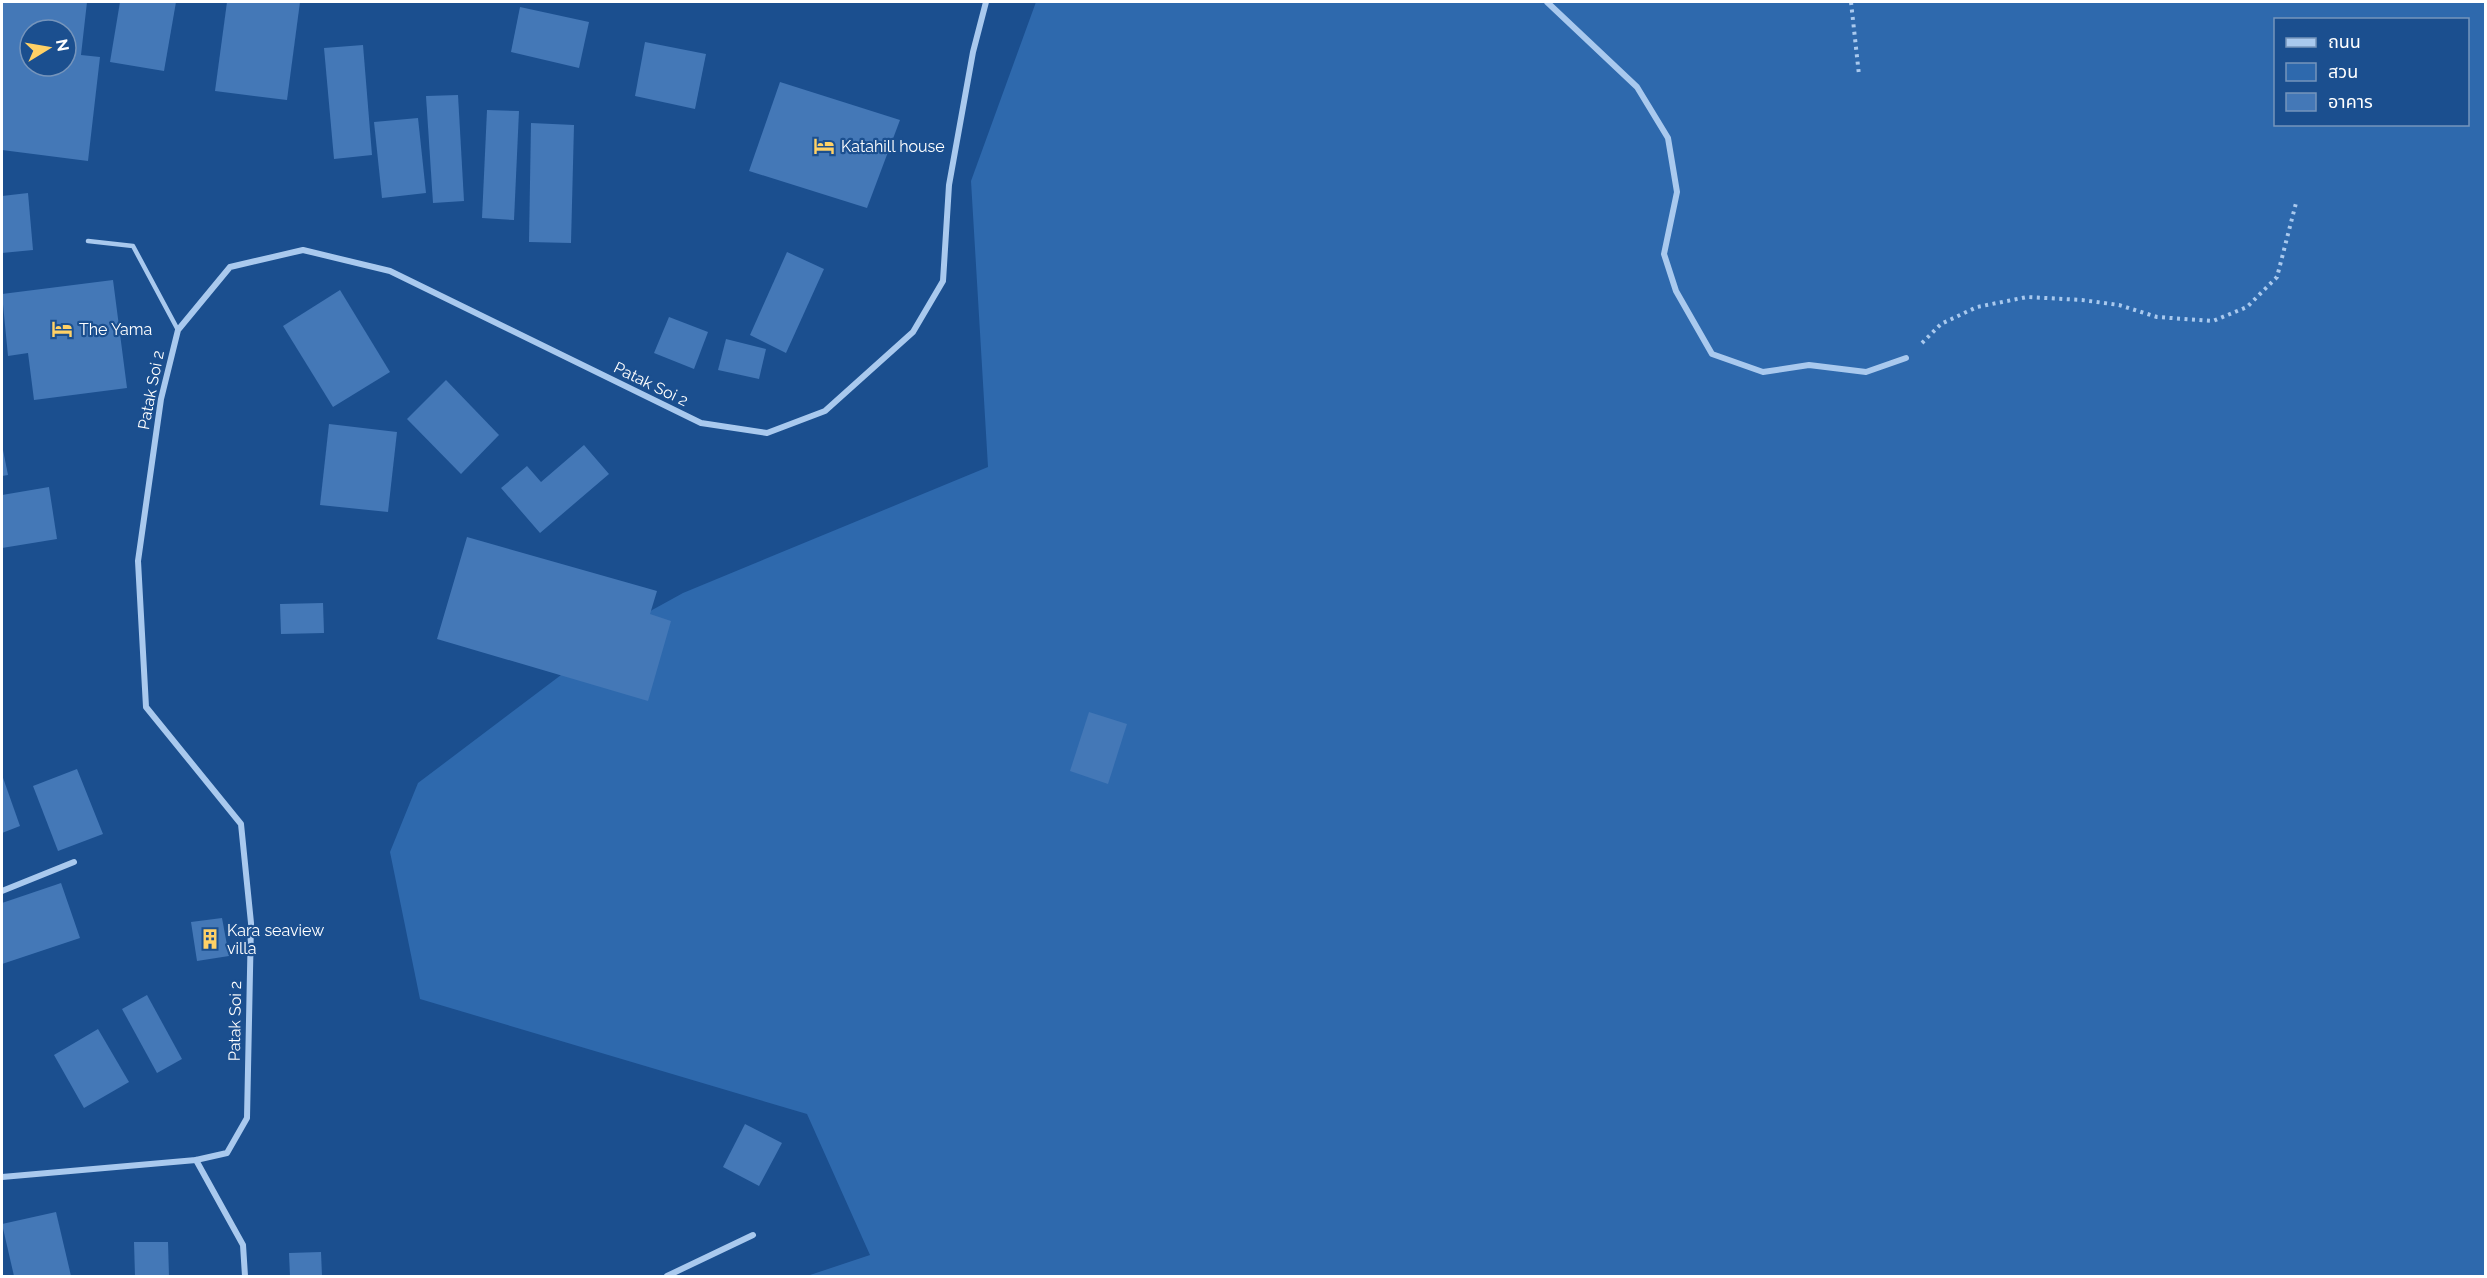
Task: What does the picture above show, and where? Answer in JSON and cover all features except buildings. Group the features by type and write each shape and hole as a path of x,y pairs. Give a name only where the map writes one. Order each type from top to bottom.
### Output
{"street":[{"name":"Patak Soi 2","path":"2,1177 196,1160 227,1153 246,1118 251,923 242,824 146,707 138,561 161,399 178,330 230,267 303,250 390,271 701,423 767,433 825,411 913,332 943,281 949,185 974,52 986,2"},
{"path":"1547,2 1637,87 1668,138 1677,192 1664,254 1676,291 1712,354 1763,372 1809,365 1866,372 1906,358"},
{"path":"2,891 74,862"},
{"path":"196,1160 243,1245 245,1276"},
{"path":"668,1276 753,1235"}],"lane":[{"path":"88,241 133,246 178,330"}],"path":[{"path":"1851,2 1859,75"},
{"path":"1906,358 1941,324 1977,307 2027,297 2082,300 2119,305 2157,317 2212,321 2247,307 2277,277 2296,203"}],"green space":[{"path":"1036,2 2485,2 2485,1276 807,1276 870,1255 807,1114 420,999 390,852 418,783 634,620 683,593 988,467 971,181"}],"place":[{"name":"Katahill house","path":"824,146"},
{"name":"The Yama","path":"62,329"},
{"name":"Kara seaview villa","path":"210,939"}]}
